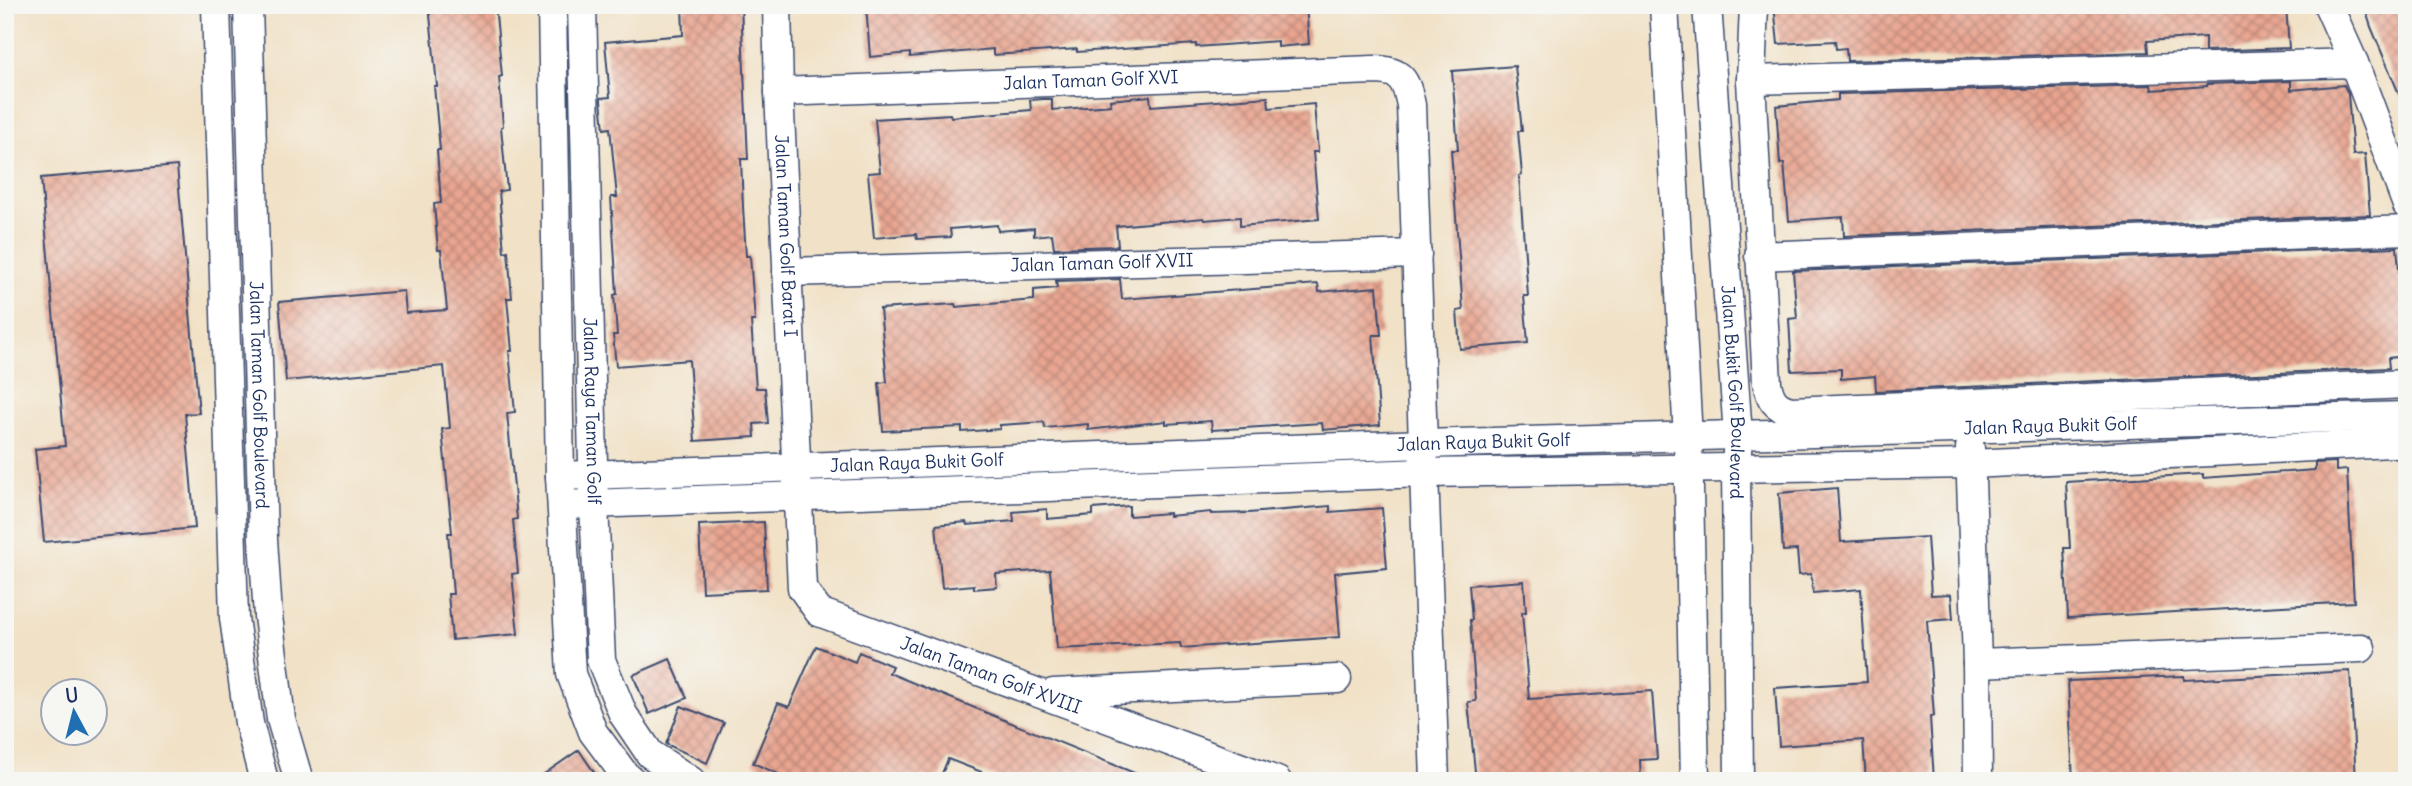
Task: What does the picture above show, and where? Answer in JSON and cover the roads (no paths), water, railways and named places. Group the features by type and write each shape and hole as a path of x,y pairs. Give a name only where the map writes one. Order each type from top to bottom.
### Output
{"street":[{"name":"Jalan Taman Golf Boulevard","path":"216,5 234,618 249,723 264,781"},
{"name":"Jalan Taman Golf Boulevard","path":"248,5 263,540 268,616 281,719 299,781"},
{"name":"Jalan Raya Taman Golf","path":"551,5 562,546 571,674 593,732 632,781"},
{"name":"Jalan Raya Taman Golf","path":"582,5 594,504 601,660 623,714 650,754 691,781"},
{"name":"Jalan Taman Golf Barat I","path":"777,5 797,496"},
{"path":"1664,5 1688,438 1695,781"},
{"name":"Jalan Bukit Golf Boulevard","path":"1707,5 1738,435 1739,781"},
{"path":"1754,5 1751,80 1767,383 1772,401 1780,408 1791,411 2407,384"},
{"path":"2328,5 2354,63 2407,205"},
{"path":"1751,80 2354,63"},
{"name":"Jalan Taman Golf XVI","path":"779,92 1388,70 1400,75 1411,105 1417,254"},
{"path":"1759,256 2407,230"},
{"path":"1417,254 1435,781"},
{"name":"Jalan Taman Golf XVII","path":"787,272 1417,254"},
{"name":"Jalan Raya Bukit Golf","path":"560,475 1423,444 2407,416"},
{"path":"1969,428 1978,781"},
{"name":"Jalan Raya Bukit Golf","path":"562,505 1425,473 1971,464 2300,446 2392,443 2407,446"},
{"name":"Jalan Taman Golf XVIII","path":"797,496 802,588 819,612 1277,781"},
{"path":"232,540 263,540"},
{"path":"1977,663 2361,648"},
{"path":"1041,694 1336,679"}]}
